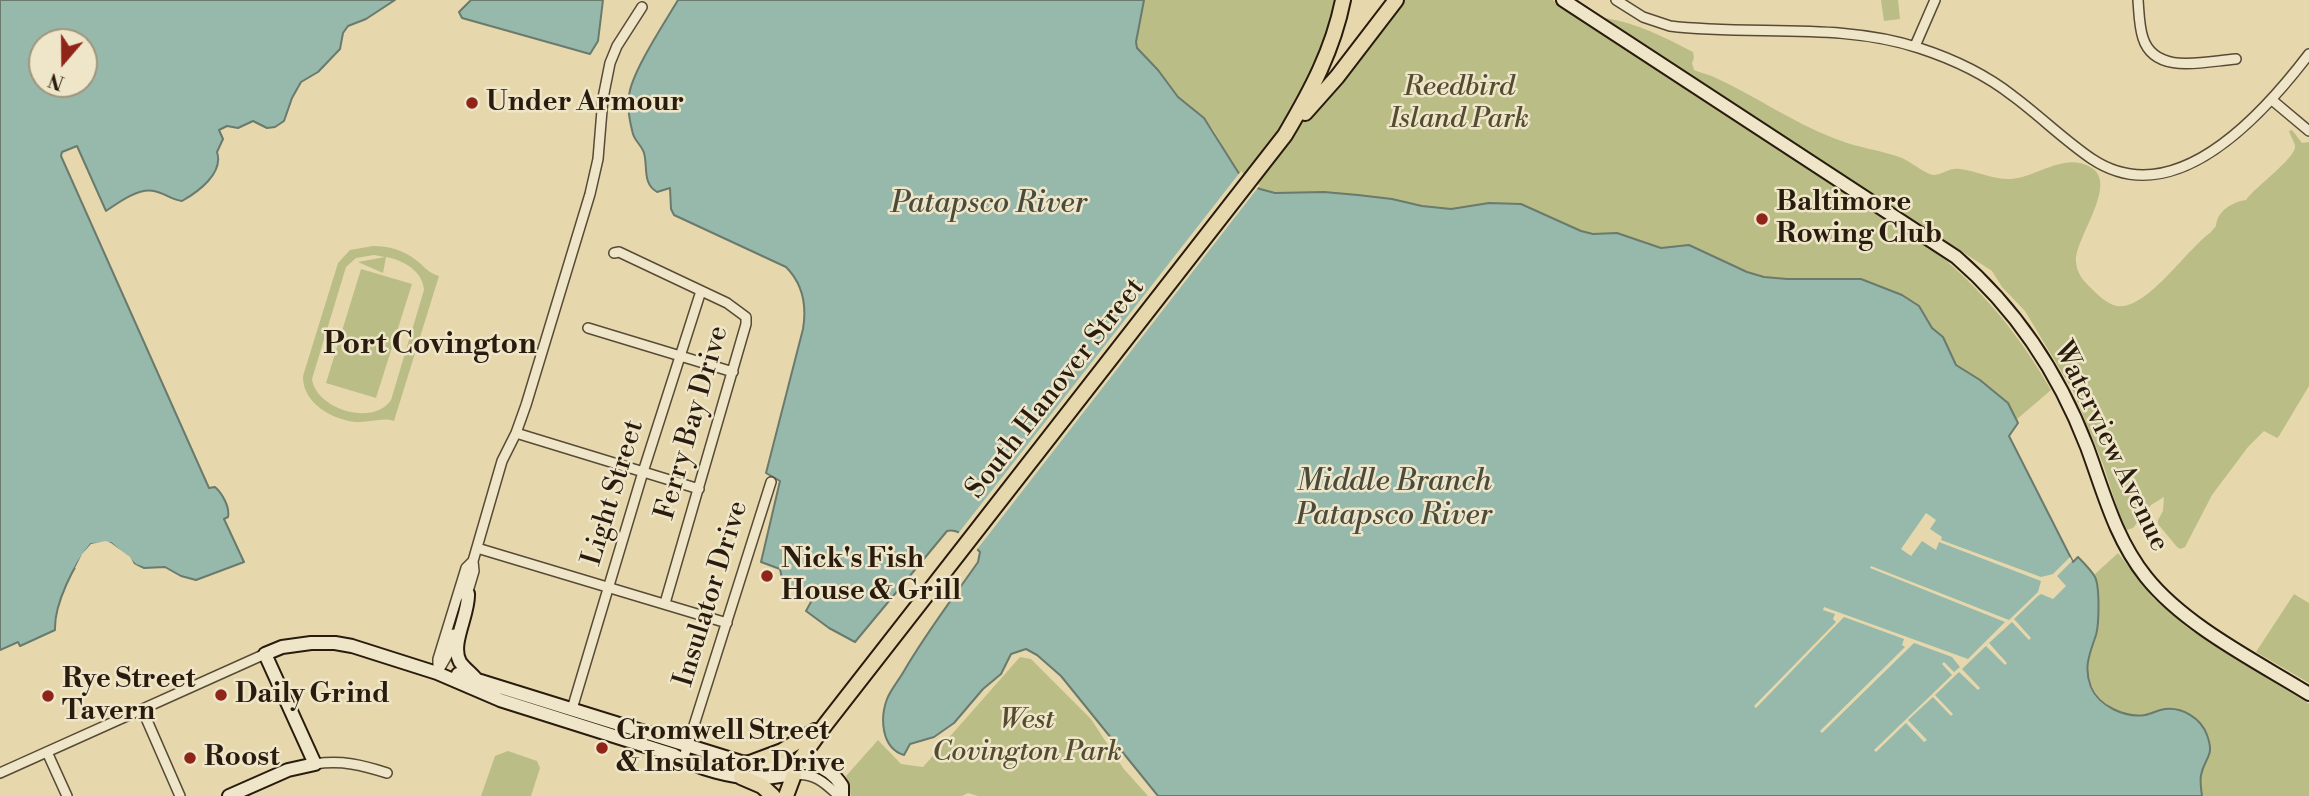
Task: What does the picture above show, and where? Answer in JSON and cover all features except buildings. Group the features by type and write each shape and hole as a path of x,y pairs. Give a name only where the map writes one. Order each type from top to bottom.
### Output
{"main road":[{"name":"South Hanover Street","path":"786,796 796,768 825,725 1285,135 1325,62 1333,42 1343,0"},
{"path":"1285,135 1337,77 1396,0"},
{"path":"750,763 791,746 825,725"},
{"path":"741,778 762,786 773,796"}],"street":[{"name":"Waterview Avenue","path":"1563,0 1956,257 1979,277 2013,315 2066,399 2119,537 2146,578 2200,626 2309,694"},
{"path":"1616,0 1643,17 1670,26 1846,34 1915,46 1955,61 1994,82 2093,160 2120,172 2144,175 2178,168 2218,148 2272,100 2309,54"},
{"path":"1915,46 1935,0"},
{"path":"2138,0 2141,32 2147,48 2154,55 2168,62 2181,64 2236,59"},
{"path":"438,673 448,654 468,594 474,571 473,561 502,461 516,433 594,179 603,98 610,63 642,7"},
{"path":"2272,100 2309,131"},
{"name":"Ferry Bay Drive","path":"614,253 619,252 727,303 746,317 733,372 665,603"},
{"name":"Light Street","path":"572,709 701,291"},
{"path":"588,328 733,372"},
{"path":"516,433 699,489"},
{"name":"Insulator Drive","path":"683,760 771,482"},
{"path":"477,548 727,623"},
{"path":"438,673 438,659 458,590 466,568 473,561"},
{"path":"468,594 468,607 456,651 459,661 476,680"},
{"path":"0,773 265,654 300,644 335,643 438,673 499,701 741,778 761,778 796,768"},
{"path":"265,654 315,764"},
{"path":"438,673 452,672 750,763 832,774 842,786 841,796"},
{"path":"142,709 180,796"},
{"path":"47,752 66,796"},
{"path":"229,796 288,770 315,764 349,762 387,773"}],"green space":[{"name":"Reedbird Island Park","path":"1144,0 1335,0 1326,36 1302,94 1336,87 1404,0 1553,0 1936,252 1992,306 2023,346 2051,390 2016,420 2008,403 1956,365 1943,337 1932,328 1919,306 1902,295 1861,279 1764,277 1689,245 1661,248 1617,233 1593,234 1521,204 1489,203 1451,209 1392,199 1275,193 1259,188 1238,173 1204,118 1172,92 1137,48"},
{"path":"1881,0 1898,0 1900,19 1884,21"},
{"path":"1605,18 1639,27 1693,52 1694,70 1730,84 1820,133 1902,158 1934,175 1957,169 2011,179 2062,163 2072,162 2092,168 2099,176 2098,199 2077,251 2076,265 2088,286 2106,301 2117,306 2128,305 2141,299 2153,289 2210,233 2222,212 2231,205 2246,200 2289,158 2295,145 2289,131 2292,130 2302,143 2309,142 2309,386 2277,438 2264,431 2248,447 2212,495 2185,547 2177,547 2158,524 2164,497 2151,505 2133,528 2127,530 2123,526 2103,464 2073,391 2025,311 2002,287 1992,271 1604,20"},
{"path":"373,246 396,249 439,276 394,421 356,422 338,418 313,402 304,386 303,376 338,263 350,250","holes":["374,255 385,257 358,262 383,273 386,257 399,261 416,272 424,290 391,400 383,408 372,412 346,411 323,399 312,379 346,267 356,258"]},
{"path":"361,269 412,284 376,398 326,383"},
{"path":"2118,553 2153,598 2188,628 2309,704 2309,796 2202,796 2201,777 2204,766 2177,709 2134,715 2112,708 2096,693 2088,673 2088,661 2098,621 2098,595 2094,575"},
{"path":"2294,594 2309,603 2309,683 2256,652"},
{"name":"West Covington Park","path":"1020,657 1031,659 1091,719 1123,768 1148,796 978,796 968,793 962,796 851,796 846,776 878,740 901,764 923,767"},
{"path":"508,751 537,761 540,768 531,796 481,796 495,756"}],"water":[{"path":"0,0 395,0 366,19 348,26 343,33 340,49 318,72 301,82 284,121 275,127 267,128 253,121 238,128 227,126 219,130 223,139 217,152 217,167 202,187 182,201 148,191 129,196 106,211 77,146 62,152 61,156 209,488 215,487 225,500 228,517 224,519 244,562 196,580 181,576 165,567 144,568 136,565 111,543 91,544 66,585 58,608 55,630 20,646 18,642 0,650"},
{"path":"471,0 603,0 598,41 590,54 462,18 459,12"},
{"name":"Middle Branch Patapsco River","path":"678,0 1144,0 1137,48 1178,97 1204,118 1248,184 1260,189 1275,193 1324,192 1358,195 1451,209 1489,203 1521,204 1593,234 1617,233 1661,248 1689,245 1764,277 1861,279 1902,295 1919,306 1932,328 1943,337 1956,365 2008,403 2018,423 2009,436 2073,562 2078,557 2095,577 2098,623 2087,667 2095,694 2106,705 2129,715 2145,715 2171,709 2196,719 2207,735 2210,748 2201,775 2202,796 1158,796 1061,676 1026,649 1011,654 1001,674 983,689 954,723 934,737 910,744 904,755 896,751 884,732 883,715 887,699 921,643 978,562 980,552 961,534 947,531 855,642 806,611 812,600 783,583 780,569 761,562 780,481 766,473 803,329 804,303 796,280 786,267 674,215 670,188 657,192 649,184 644,153 634,137 631,125 629,96 642,61"}],"pier":[{"path":"1241,171 1250,181 1260,185 975,552 957,535"},
{"path":"1926,513 1936,520 1930,529 1942,537 1941,540 2041,577 2053,574 2070,557 2072,561 2057,576 2066,586 2053,599 2041,594 2014,619 2031,638 2029,640 2012,622 1989,643 2007,663 2005,665 1986,646 1962,669 1980,688 1978,690 1959,672 1935,695 1953,714 1951,716 1933,697 1908,720 1927,740 1924,742 1906,723 1876,752 1874,750 1952,675 1942,664 1944,662 1954,672 1960,667 1952,657 1914,643 1822,733 1820,731 1905,647 1902,645 1904,639 1844,617 1756,708 1754,706 1836,622 1833,619 1835,614 1823,610 1824,607 1968,659 2005,622 1870,568 1871,566 2009,620 2038,592 2041,581 1939,542 1936,550 1922,541 1911,556 1901,549"},
{"path":"106,541 147,571 134,568 110,546 98,545 85,556 79,569 75,568 91,544"}],"place":[{"name":"Under Armour","path":"472,103"},
{"name":"Baltimore Rowing Club","path":"1762,219"},
{"name":"Nick's Fish House & Grill","path":"767,576"},
{"name":"Daily Grind","path":"221,695"},
{"name":"Rye Street Tavern","path":"48,696"},
{"name":"Cromwell Street & Insulator Drive","path":"602,748"},
{"name":"Roost","path":"190,758"}],"district":[{"name":"Port Covington","path":"430,346"}],"water label":[{"name":"Patapsco River","path":"989,205"}]}
